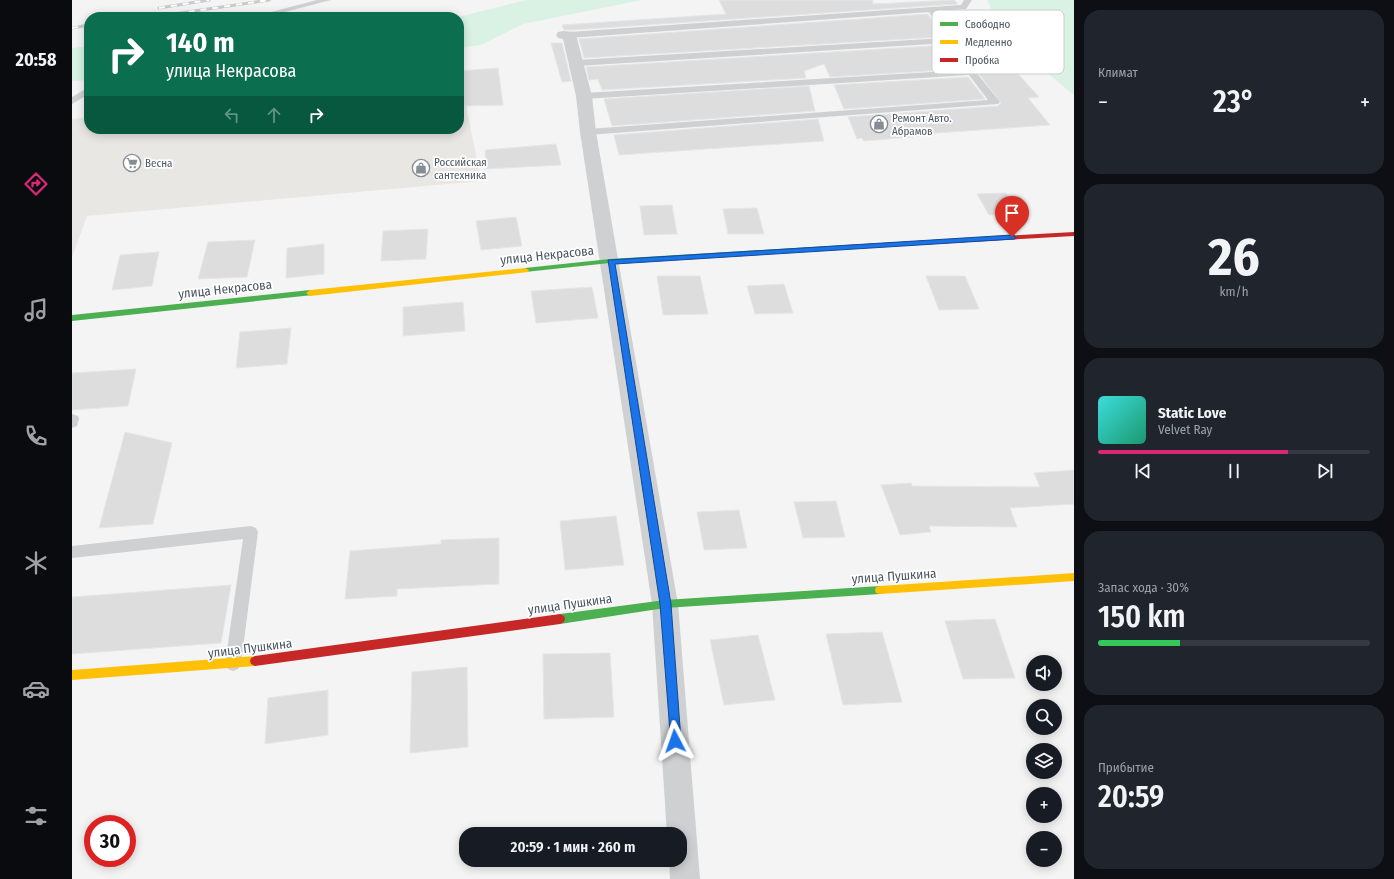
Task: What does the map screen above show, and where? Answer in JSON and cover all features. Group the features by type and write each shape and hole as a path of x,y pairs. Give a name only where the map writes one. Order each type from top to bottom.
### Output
{"street":[{"path":"566,35 577,64 584,96 588,132 665,604 685,879"},
{"name":"улица Некрасова","path":"72,318 610,261 1074,234"},
{"name":"улица Пушкина","path":"72,675 233,664 665,604 1074,577"}],"lane":[{"path":"277,12 327,0"},
{"path":"566,35 963,7 968,0"},
{"path":"577,64 932,41"},
{"path":"584,96 939,74"},
{"path":"588,132 995,102 973,74"},
{"path":"72,101 84,93"},
{"path":"72,419 74,419 72,423"},
{"path":"72,552 251,532 233,664"}],"shaded area":[{"path":"464,94 481,181 87,216 72,258 72,119 84,118 84,134 464,134"}],"green space":[{"path":"526,0 642,0 523,24 481,45 464,47 464,16"},
{"path":"987,0 1074,0 1074,95 1049,74 1064,74 1064,10 992,10"},
{"path":"84,47 84,80 72,81 72,48"}],"building":[{"path":"719,0 873,0 873,4 954,0 958,4 572,30 564,30 562,25 726,14"},
{"path":"928,14 932,21 932,38 584,58 579,39"},
{"path":"551,43 562,43 571,81 562,82"},
{"path":"932,46 932,71 830,77 824,64 804,71 806,78 602,90 598,79 589,80 586,67"},
{"path":"498,68 503,105 464,106 464,71"},
{"path":"979,74 1018,74 1039,97 1028,98 1050,125 923,134 924,136 864,141 862,138 857,139 848,117 998,106 1001,103"},
{"path":"968,77 985,99 844,109 834,85"},
{"path":"809,86 815,111 612,126 604,99"},
{"path":"818,119 824,141 619,155 614,135"},
{"path":"556,144 561,165 486,169 485,150"},
{"path":"1006,193 1019,214 989,215 977,194"},
{"path":"672,205 677,234 644,235 640,206"},
{"path":"757,208 764,234 728,234 723,209"},
{"path":"516,217 522,246 481,250 476,221"},
{"path":"428,229 426,259 381,261 383,231"},
{"path":"255,240 247,277 198,279 208,242"},
{"path":"324,244 324,274 286,278 287,248"},
{"path":"159,252 152,286 112,290 120,255"},
{"path":"657,276 700,276 708,314 663,315"},
{"path":"926,276 965,276 979,309 939,310"},
{"path":"784,284 793,313 755,314 747,286"},
{"path":"592,287 598,318 536,323 531,291"},
{"path":"463,302 465,331 403,336 403,307"},
{"path":"291,328 287,364 236,368 240,332"},
{"path":"136,369 128,406 72,410 72,373"},
{"path":"125,432 172,443 153,524 99,528"},
{"path":"1074,470 1074,504 1010,508 1017,527 929,526 931,532 900,535 881,485 911,483 912,486 1040,487 1034,473"},
{"path":"836,501 845,537 803,538 794,502"},
{"path":"739,510 747,548 704,550 697,512"},
{"path":"616,516 624,565 565,570 560,521"},
{"path":"499,538 499,584 397,589 397,596 345,599 350,551 441,544 441,540"},
{"path":"231,585 221,643 72,654 72,597"},
{"path":"995,619 1015,678 963,679 945,621"},
{"path":"882,632 902,702 843,705 826,634"},
{"path":"758,635 775,700 724,705 710,640"},
{"path":"610,653 614,717 544,719 543,654"},
{"path":"467,667 468,747 410,753 412,672"},
{"path":"328,690 328,735 265,744 268,698"}],"railway":[{"path":"159,8 209,0"},
{"path":"187,12 269,0"},
{"path":"72,28 84,26"}],"traffic: fast":[{"path":"525,270 610,261 846,247"},
{"path":"72,318 310,293"},
{"path":"560,619 665,604 880,590"}],"traffic: slow":[{"path":"310,293 525,270"},
{"path":"880,590 1074,577"},
{"path":"72,675 255,661"}],"traffic: jam":[{"path":"846,247 1074,234"},
{"path":"255,661 560,619"}],"place":[{"name":"Ремонт Авто. Абрамов","path":"879,124"},
{"name":"Весна","path":"132,163"},
{"name":"Российская сантехника","path":"421,168"}],"route":[{"path":"675,741 665,604 610,261 1012,237"}]}
